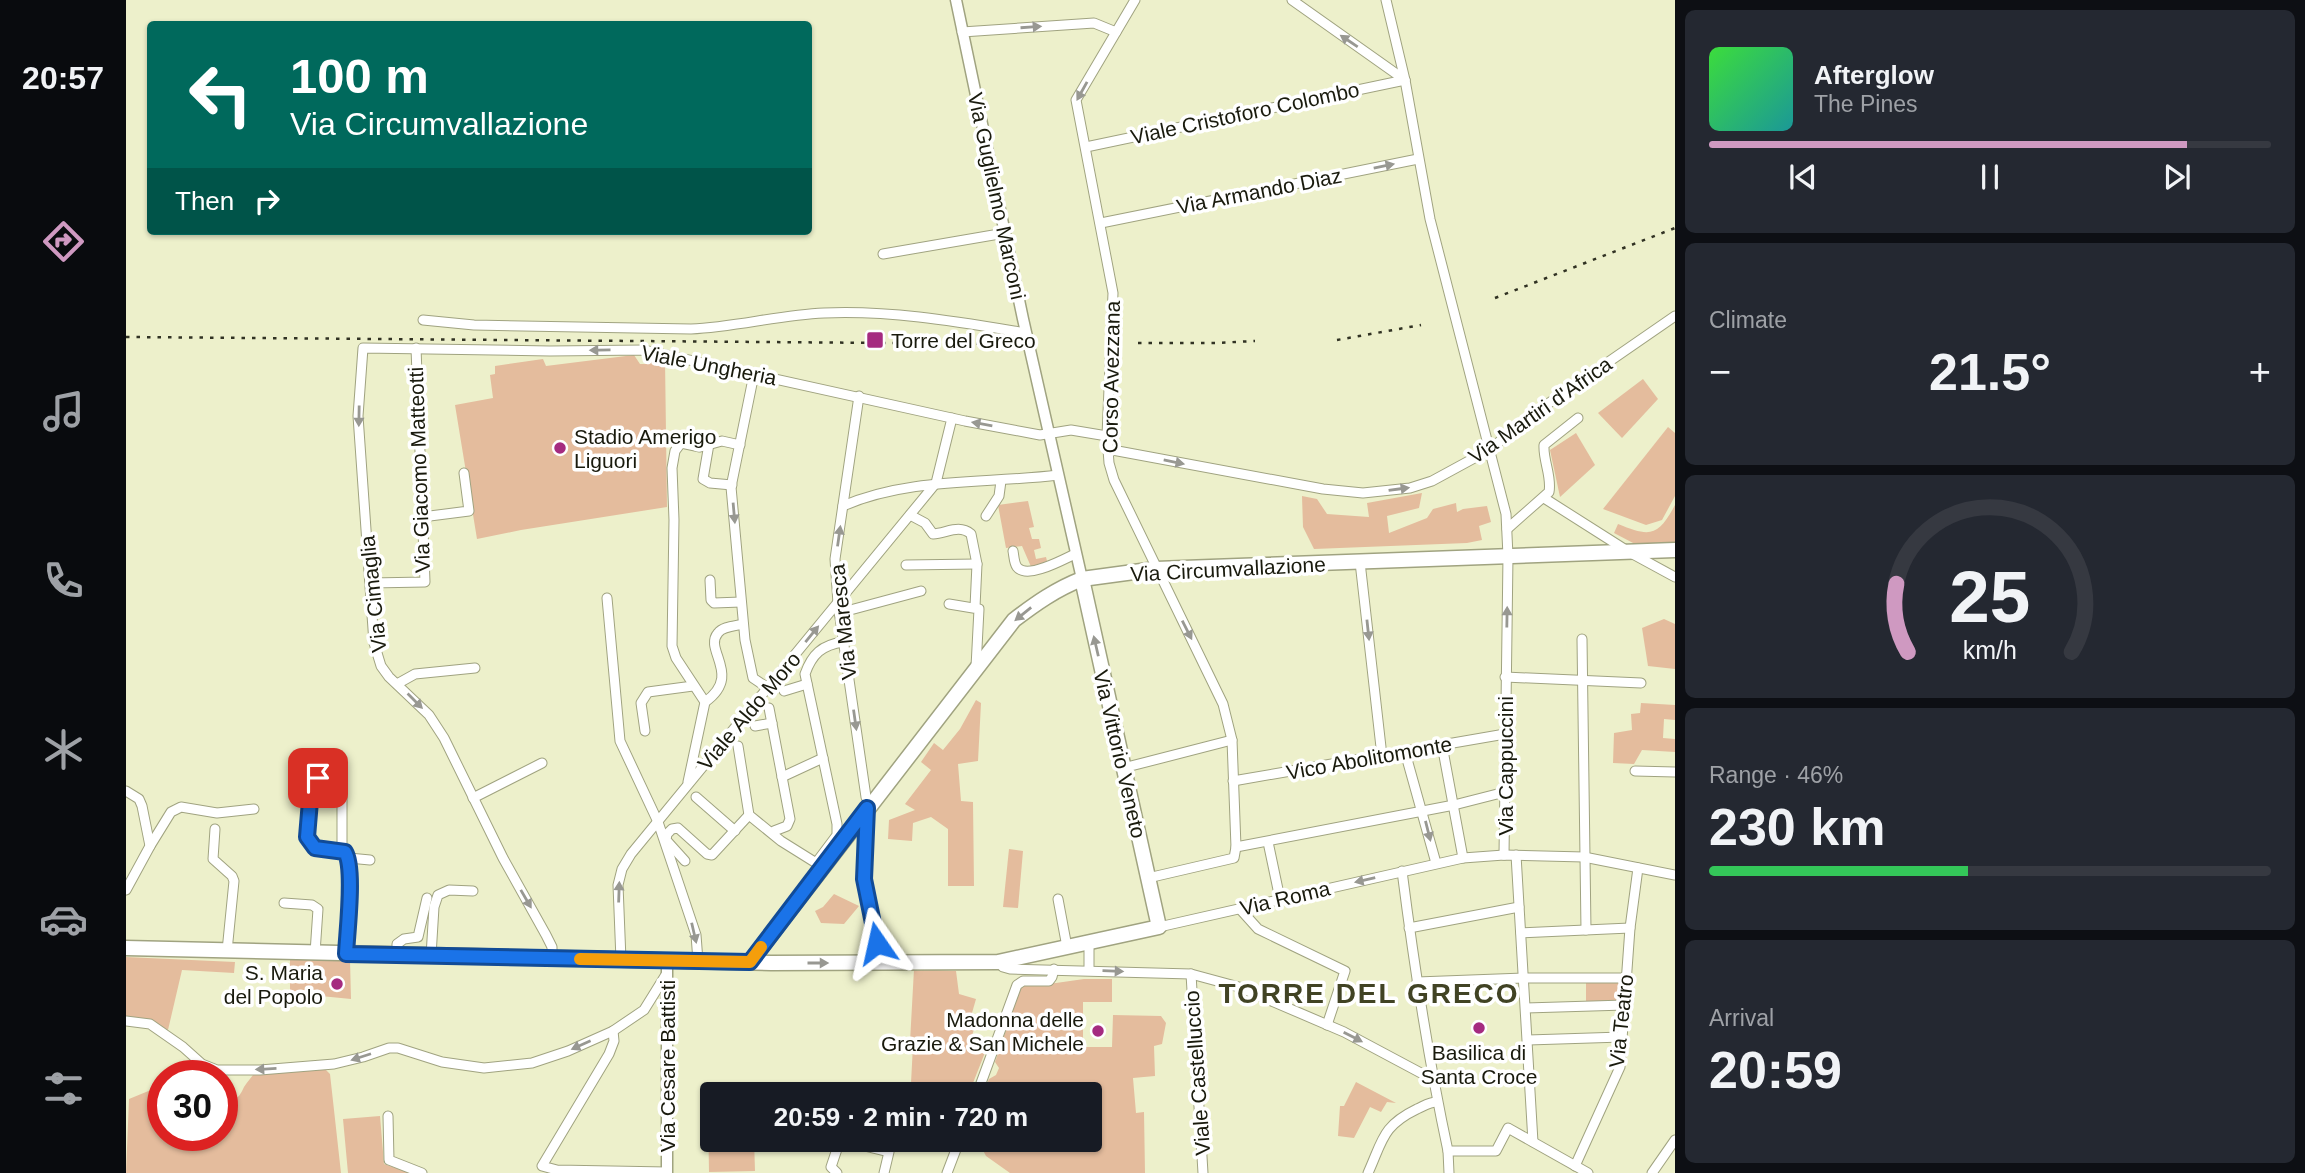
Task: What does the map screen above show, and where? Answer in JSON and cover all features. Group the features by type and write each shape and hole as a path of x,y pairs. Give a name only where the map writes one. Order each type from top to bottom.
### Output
{"main road":[{"name":"Via Circumvallazione","path":"750,962 819,865 869,806 1014,621 1037,602 1082,579 1156,569 1675,550"},
{"name":"Via Vittorio Veneto","path":"1082,579 1159,927"},
{"name":"Via Roma","path":"126,948 621,960 667,966 698,961 998,962 1159,927"}],"street":[{"name":"Via Guglielmo Marconi","path":"956,0 1026,333 1082,579"},
{"name":"Corso Avezzana","path":"1135,0 1076,100 1113,293 1107,449 1114,480 1223,704 1232,740 1236,847"},
{"path":"1292,0 1405,80"},
{"name":"Via Cappuccini","path":"1386,0 1405,80 1430,219 1506,514 1508,556 1504,855"},
{"path":"962,32 1094,23 1116,32"},
{"name":"Viale Cristoforo Colombo","path":"1086,147 1405,80"},
{"name":"Via Armando Diaz","path":"1101,223 1418,159"},
{"path":"883,254 1005,233"},
{"path":"423,320 474,325 691,329 718,328 822,313 884,314 944,319 1026,333"},
{"name":"Via Martiri d'Africa","path":"1107,449 1323,489 1363,493 1410,488 1432,481 1489,450 1535,412 1675,316"},
{"name":"Viale Ungheria","path":"363,348 644,350 952,418 1040,435 1049,433"},
{"name":"Via Cimaglia","path":"363,348 358,416 374,643 382,666 429,715 444,738 503,858 547,934 552,958"},
{"name":"Via Giacomo Matteotti","path":"371,583 425,582 416,348"},
{"path":"754,374 732,485 743,624 753,678 768,688"},
{"name":"Via Maresca","path":"859,396 835,559 838,608 869,806 864,879 880,963"},
{"path":"936,483 952,418"},
{"path":"1507,529 1549,492 1544,445 1578,418"},
{"path":"1049,433 1071,430 1107,436"},
{"path":"705,702 676,658 672,646 674,451 681,443 700,447 722,441 740,445"},
{"path":"709,444 703,479 710,483 732,485"},
{"path":"422,517 470,511 464,473"},
{"path":"843,506 897,490 936,483 1001,481 1058,475"},
{"path":"986,516 999,496 1001,481"},
{"name":"Viale Aldo Moro","path":"621,960 618,885 622,869 631,854 838,608 936,483"},
{"path":"1544,498 1629,552 1675,577"},
{"path":"910,516 925,523 933,534 955,528 968,531 974,544 977,564 975,607"},
{"path":"1013,551 1015,565 1026,572 1075,554"},
{"path":"1360,562 1382,755"},
{"path":"906,565 977,564"},
{"path":"710,580 711,600 714,603 741,602"},
{"path":"838,608 921,592"},
{"path":"607,598 620,741 658,821 696,935 698,961"},
{"path":"948,604 979,609 976,669"},
{"path":"687,787 705,702 716,692 722,679 716,636 718,631 743,624"},
{"path":"1582,639 1586,930"},
{"path":"738,746 750,815 781,841 819,865 837,832 835,806 805,674 811,658 830,644 843,642"},
{"path":"397,684 415,674 475,668"},
{"path":"1505,677 1641,683"},
{"path":"784,691 807,684"},
{"path":"645,730 641,704 648,692 694,686"},
{"path":"769,708 790,822 774,831"},
{"path":"755,726 772,723"},
{"name":"Vico Abolitomonte","path":"1233,781 1505,734"},
{"path":"1123,768 1232,740"},
{"path":"1442,746 1463,858"},
{"path":"1405,752 1436,863"},
{"path":"782,777 823,758"},
{"path":"473,798 542,763"},
{"path":"321,764 320,776 311,789 307,837 315,848 370,859"},
{"path":"1635,771 1675,772"},
{"path":"342,785 346,855 350,876 346,954"},
{"path":"126,791 139,799 150,846"},
{"path":"1148,878 1234,858 1236,847 1422,809 1454,805 1505,792"},
{"path":"696,797 735,831"},
{"path":"126,890 150,846 175,809 186,807 218,813 254,808"},
{"path":"685,861 666,840 672,829 678,828 709,855 714,854 750,815"},
{"path":"215,829 213,859 234,881 227,951"},
{"path":"1268,842 1280,899"},
{"name":"Via Roma","path":"1159,927 1463,858 1504,855 1584,857 1675,875"},
{"path":"1516,855 1533,1142"},
{"name":"Via Teatro","path":"1567,1173 1574,1165 1620,1067 1630,928 1638,868"},
{"path":"1402,871 1417,982 1448,1151 1449,1173"},
{"path":"431,956 434,907 438,895 449,890 473,891"},
{"path":"397,955 397,944 400,941 418,937 427,898"},
{"path":"1058,899 1067,947"},
{"path":"284,903 318,908 315,953"},
{"path":"1409,928 1520,907"},
{"path":"1240,909 1258,929 1345,971 1327,1025"},
{"path":"1521,933 1630,928"},
{"path":"1089,943 1089,970"},
{"path":"998,962 1010,969 1191,974 1239,988 1327,1025 1434,1080"},
{"path":"126,1021 150,1024 184,1047 209,1069 260,1070 334,1064 388,1048 398,1048 442,1062 484,1068 533,1063 613,1031 644,1010 667,966"},
{"name":"Via Cesare Battisti","path":"667,966 667,1172"},
{"path":"981,1082 1017,985 1023,981 1049,981 1054,969"},
{"name":"Viale Castelluccio","path":"1191,974 1203,1173"},
{"path":"1417,982 1626,978"},
{"path":"1526,1008 1625,1005"},
{"path":"613,1031 614,1041 609,1054 542,1166 558,1170 667,1172"},
{"path":"1528,1040 1622,1037"},
{"path":"1368,1173 1391,1125 1399,1117 1431,1102 1437,1102"},
{"path":"388,1116 389,1160 422,1173"},
{"path":"1448,1151 1496,1151 1507,1128 1588,1173"},
{"path":"1651,1173 1675,1140"},
{"path":"836,1152 831,1167 837,1173"},
{"path":"884,1173 889,1152"},
{"path":"947,1173 955,1152"}],"shaded area":[{"name":"Stadio Amerigo Liguori","path":"634,355 640,364 648,364 654,358 665,360 667,507 477,539 455,405 493,398 490,375 495,374 495,366 543,359 546,366"},
{"path":"1643,379 1658,399 1622,438 1598,413"},
{"path":"1668,427 1675,433 1675,496 1662,520 1646,525 1603,509"},
{"path":"1576,433 1595,465 1560,497 1550,450"},
{"path":"1422,493 1419,508 1387,516 1389,533 1427,518 1433,509 1456,503 1457,512 1487,506 1491,522 1479,526 1482,540 1467,543 1314,549 1303,527 1302,496 1317,499 1327,514 1369,517 1367,503"},
{"path":"1028,501 1034,527 1029,528 1032,539 1039,539 1041,548 1034,550 1036,559 1046,557 1047,561 1032,569 1022,546 1006,548 998,505"},
{"path":"1675,505 1675,542 1635,544 1614,533 1618,524 1646,532 1658,529"},
{"path":"1664,619 1675,624 1675,669 1648,666 1642,628"},
{"path":"976,700 981,703 978,761 958,764 961,801 973,802 974,886 948,886 948,829 931,817 913,823 912,841 888,839 889,820 915,810 905,804 931,770 921,762 934,743 943,750 960,729"},
{"path":"1641,703 1675,705 1675,720 1664,719 1663,738 1675,739 1675,752 1642,750 1634,764 1613,763 1614,733 1632,730 1631,714 1640,713"},
{"path":"1009,849 1023,851 1018,908 1003,907"},
{"path":"834,894 859,906 844,924 821,923 815,911 823,907"},
{"path":"126,957 235,962 234,973 182,970 168,1030 150,1021 126,1018"},
{"path":"290,960 350,960 351,999 290,993"},
{"path":"914,969 956,971 959,994 976,999 970,1020 976,1023 969,1045 986,1050 973,1082 911,1082 913,1045 910,1042"},
{"path":"1627,978 1625,1005 1586,1006 1586,979"},
{"path":"1112,979 1112,1002 1083,1002 1083,1047 1112,1047 1113,1015 1161,1016 1166,1023 1162,1044 1154,1046 1155,1076 1133,1078 1136,1113 1144,1112 1145,1173 1010,1173 984,1152 1102,1152 1102,1082 988,1082 999,1068 995,1062 1020,989 1024,985"},
{"path":"325,1069 330,1074 341,1173 126,1173 129,1099 147,1092 147,1151 238,1151 238,1096 255,1072"},
{"path":"1356,1082 1396,1103 1387,1102 1381,1112 1370,1107 1354,1138 1338,1136 1340,1106 1344,1106"},
{"path":"380,1116 384,1164 410,1173 348,1173 343,1119"},
{"path":"709,1152 754,1152 755,1171 709,1172"}],"railway":[{"path":"1495,298 1675,228"},
{"path":"1337,340 1421,325"},
{"path":"126,337 1018,344"},
{"path":"1138,343 1255,341"}],"slow traffic":[{"path":"580,959 750,962 761,947"}],"place":[{"name":"Torre del Greco","path":"875,340"},
{"name":"Stadio Amerigo Liguori","path":"560,448"},
{"name":"S. Maria del Popolo","path":"337,984"},
{"name":"Basilica di Santa Croce","path":"1479,1028"},
{"name":"Madonna delle Grazie & San Michele","path":"1098,1031"}],"district":[{"name":"TORRE DEL GRECO","path":"1369,993"}],"route":[{"path":"318,778 311,789 307,837 315,848 339,850 345,852 349,858 346,954 750,962 867,808 864,879 877,943"}]}
